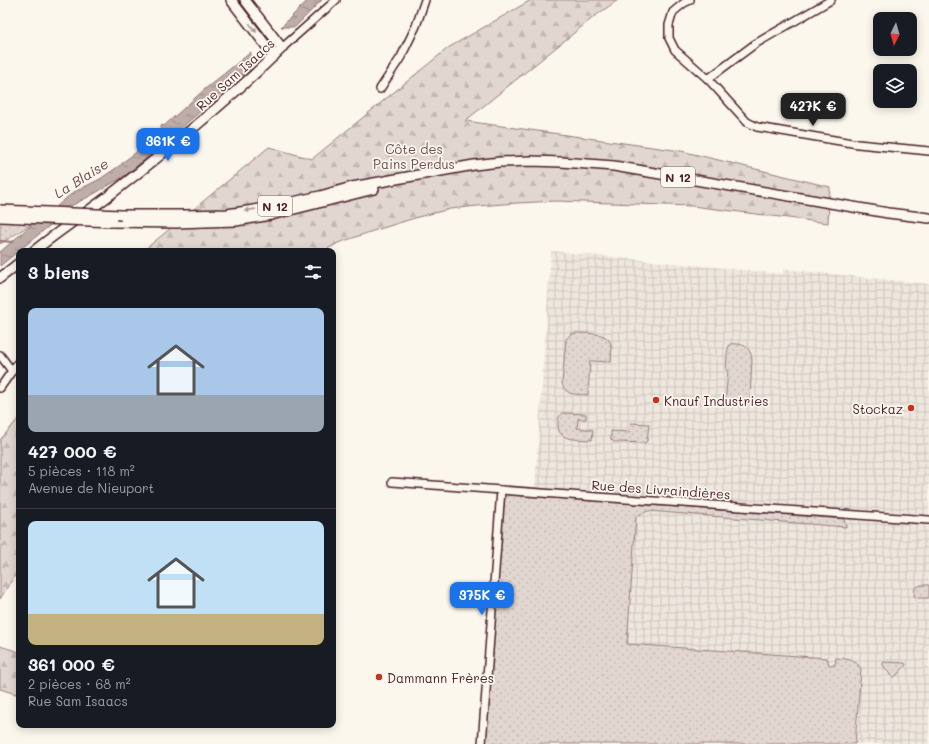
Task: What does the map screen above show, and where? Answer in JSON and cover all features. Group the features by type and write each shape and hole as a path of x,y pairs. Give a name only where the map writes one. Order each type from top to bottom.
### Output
{"main road":[{"path":"231,0 274,56"},
{"path":"245,0 282,48"},
{"name":"Rue Sam Isaacs","path":"38,248 114,192 211,114 282,48"},
{"name":"N 12","path":"0,210 121,215 227,214 266,208 352,188 425,174 500,162 531,161 614,166 888,213 929,218"},
{"name":"N 12","path":"0,217 112,222 175,223 236,221 271,216 346,197 425,174"},
{"path":"0,278 16,265"}],"street":[{"name":"Rue Sam Isaacs","path":"282,48 336,0"},
{"path":"380,89 401,57 416,26 425,0"},
{"path":"690,0 673,12 669,25 669,38 675,50 708,80 746,122 757,127 858,144 929,151"},
{"path":"708,80 755,44 831,0"},
{"path":"0,356 12,371"},
{"path":"0,388 16,365"},
{"name":"Rue des Livraindières","path":"392,482 929,520"},
{"path":"482,744 501,490"}],"shaded area":[{"path":"551,251 783,274 783,269 929,284 929,744 577,744 594,492 535,487"}],"green space":[{"name":"Côte des Pains Perdus","path":"531,0 618,0 595,16 465,121 681,151 830,187 828,223 692,206 556,201 450,209 373,231 338,243 329,248 147,248 269,147 312,159 448,48"},
{"path":"0,221 33,223 0,244"},
{"path":"571,334 602,335 606,337 611,345 611,362 590,361 588,395 572,394 563,387 562,383 566,339"},
{"path":"730,344 745,346 752,359 750,398 746,404 743,405 725,405 728,370 726,370 727,357"},
{"path":"562,413 586,414 586,419 578,419 577,428 593,430 592,440 570,438 561,434 558,420"},
{"path":"16,421 16,574 0,599 0,440"},
{"path":"631,423 649,424 647,441 645,443 614,442 611,439 611,431 630,432"},
{"path":"509,495 844,519 846,527 648,511 636,516 627,644 827,658 829,665 835,665 836,658 854,661 861,669 855,744 486,744 504,503 505,498"},
{"path":"921,585 929,585 929,598 918,598 914,596 915,588"},
{"path":"0,646 16,651 16,694 0,689"},
{"path":"884,662 905,663 906,665 896,676 893,677 883,665"}],"water":[{"path":"308,0 322,0 295,27 281,27"},
{"path":"251,52 250,69 144,161 125,176 67,209 55,208 72,193 100,179 122,164 151,136 161,129 161,126 164,126 205,89"},
{"path":"36,221 54,222 22,248 16,248 16,253 0,266 0,252"}],"waterway":[{"path":"0,241 13,242"}],"place":[{"name":"Knauf Industries","path":"656,400"},
{"name":"Stockaz","path":"911,408"},
{"name":"Dammann Frères","path":"379,677"}],"water label":[{"name":"La Blaise","path":"81,178"}]}
